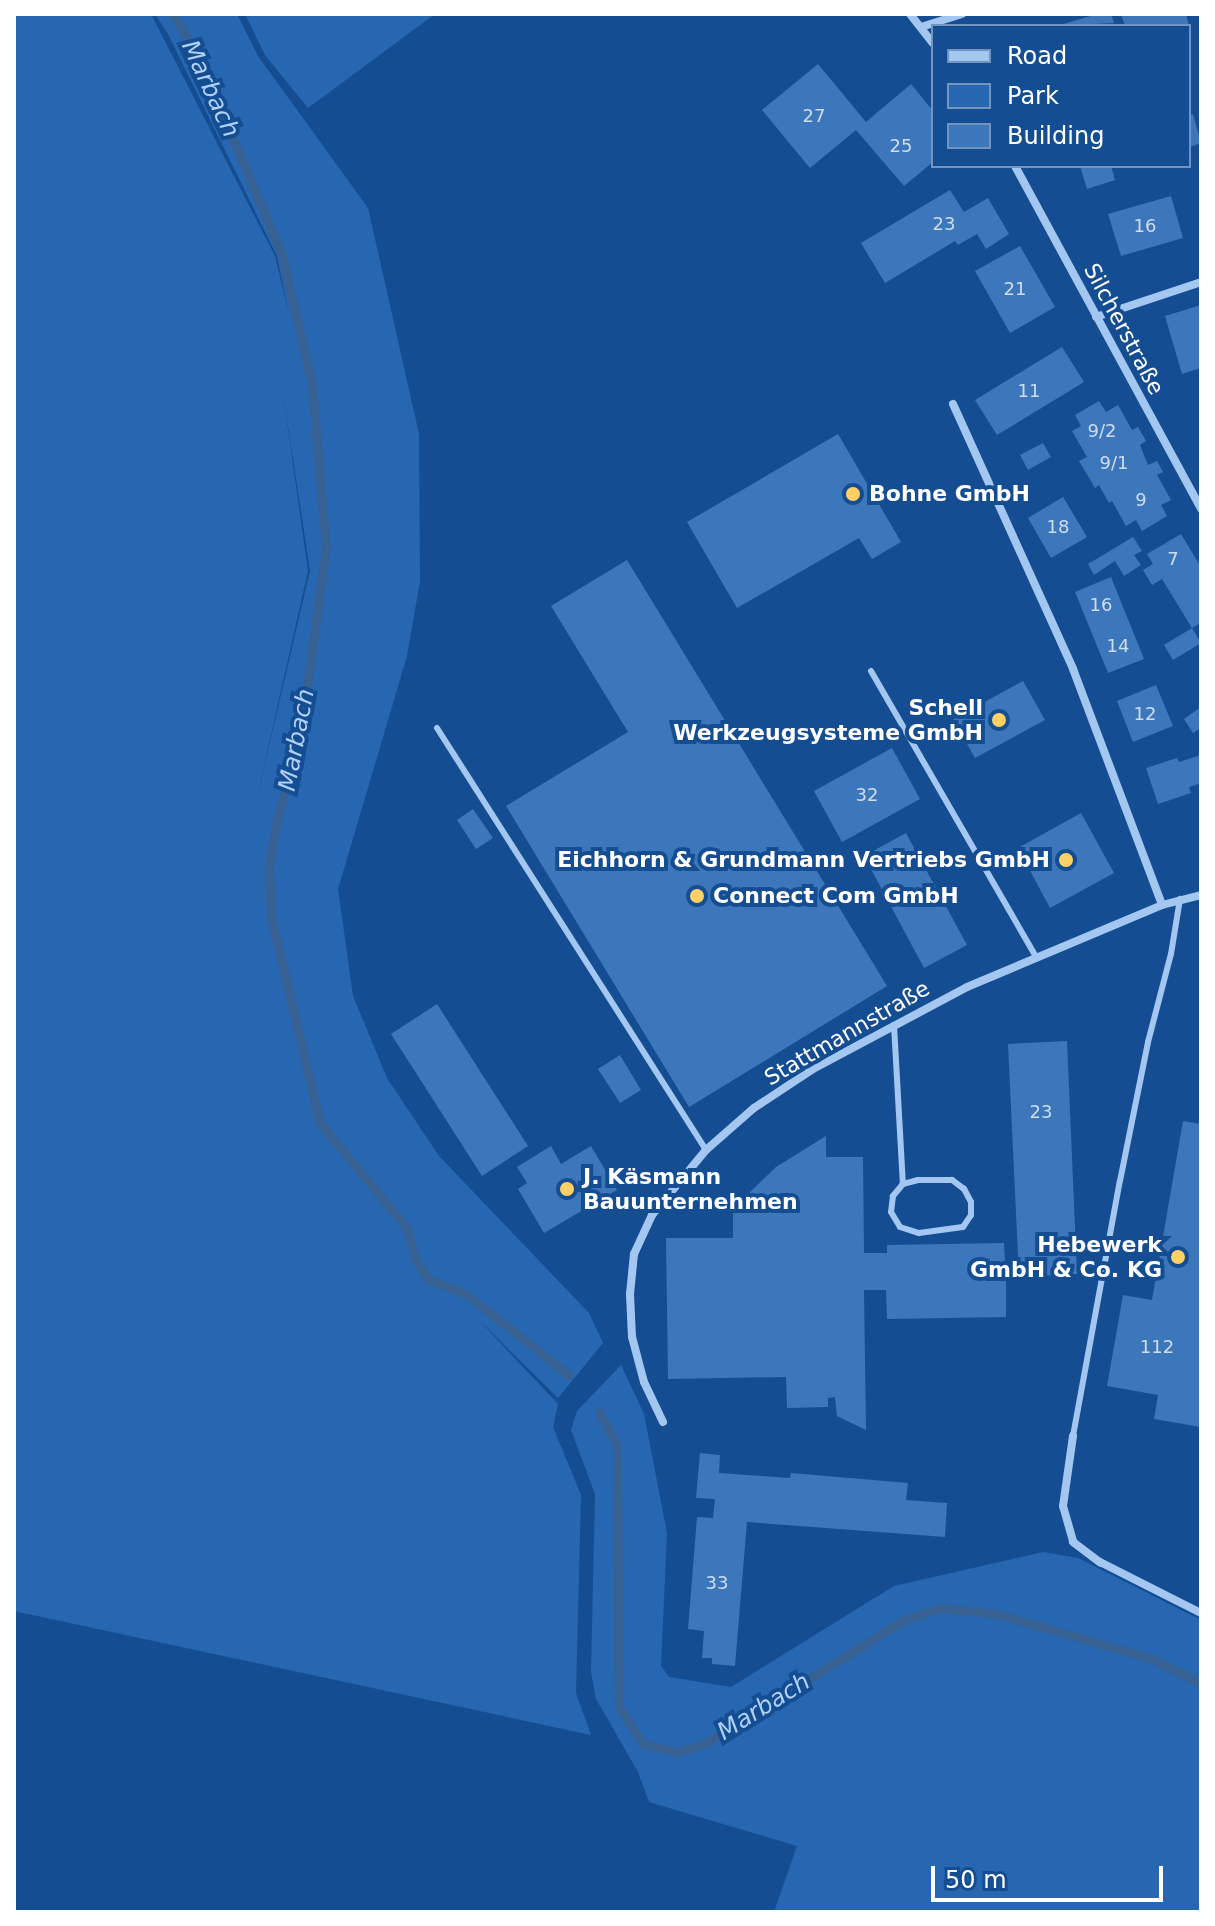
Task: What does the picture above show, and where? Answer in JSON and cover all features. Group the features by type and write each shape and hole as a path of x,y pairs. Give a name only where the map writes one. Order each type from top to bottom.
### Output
{"street":[{"path":"910,14 931,40"},
{"path":"921,27 962,14"},
{"name":"Silcherstraße","path":"1016,168 1201,509"},
{"path":"1096,317 1201,282"},
{"path":"953,404 1073,669 1162,905"},
{"name":"Stattmannstraße","path":"663,1422 644,1382 632,1337 630,1294 634,1254 652,1215 706,1150 766,1100 894,1025 1035,955 1162,905 1201,895"},
{"path":"1073,1436 1063,1506 1073,1542 1100,1562 1201,1613"}],"lane":[{"path":"871,671 1035,955"},
{"path":"437,728 706,1150"},
{"path":"1073,1436 1123,1166 1148,1042 1171,954 1180,899"},
{"path":"894,1025 903,1184 893,1196 891,1212 900,1227 919,1233 945,1232 963,1227 971,1215 971,1202 964,1189 952,1180 918,1180 903,1184"}],"green space":[{"path":"14,14 151,14 275,256 290,318 277,256 168,34 155,14 237,14 258,56 368,208 419,434 420,581 407,656 338,889 353,996 387,1078 439,1156 589,1313 603,1343 558,1398 478,1319 558,1404 553,1427 581,1495 576,1693 591,1735 14,1611","holes":["283,393 310,571 254,810 308,571"]},
{"path":"245,14 435,14 308,108 265,55"},
{"path":"621,1365 644,1414 667,1533 661,1666 669,1677 731,1687 894,1586 1043,1552 1078,1558 1201,1620 1201,1912 774,1912 797,1846 649,1802 638,1772 596,1699 591,1672 595,1494 571,1430 577,1411"}],"building":[{"path":"1097,14 1111,14 1114,23 1095,24 1064,24"},
{"path":"1121,14 1186,14 1188,24 1124,24"},
{"path":"818,64 866,122 911,84 931,109 931,164 904,186 856,130 810,168 762,110"},
{"path":"1191,115 1201,143 1191,146"},
{"path":"1081,168 1112,168 1115,180 1087,189"},
{"path":"950,190 964,212 988,198 1009,234 986,249 977,234 958,245 955,241 885,283 861,243"},
{"path":"1171,196 1183,238 1121,256 1108,214"},
{"path":"1020,246 1055,307 1010,333 975,271"},
{"path":"1201,305 1201,368 1182,374 1165,316"},
{"path":"1062,347 1084,382 997,435 975,400"},
{"path":"1099,401 1106,412 1118,405 1132,430 1138,427 1146,441 1140,445 1148,465 1157,461 1163,472 1157,475 1171,500 1161,505 1167,516 1142,531 1136,520 1126,526 1112,501 1109,503 1099,485 1095,488 1079,461 1087,457 1072,431 1081,426 1075,415"},
{"path":"838,434 901,542 872,559 859,538 737,608 687,522"},
{"path":"1043,443 1051,457 1028,470 1020,455"},
{"path":"1063,497 1087,537 1051,558 1028,518"},
{"path":"1181,534 1201,567 1201,623 1192,628 1162,579 1152,585 1143,570 1153,564 1147,554"},
{"path":"1133,537 1142,551 1134,555 1141,565 1124,576 1115,561 1094,575 1088,564"},
{"name":"Connect Com GmbH","path":"627,560 887,986 689,1107 506,806 628,732 551,606"},
{"path":"1111,577 1144,659 1108,673 1075,592"},
{"path":"1192,628 1201,643 1173,660 1164,645"},
{"name":"Schell Werkzeugsysteme GmbH","path":"1023,681 1045,720 975,758 953,719"},
{"path":"1156,685 1173,726 1133,742 1117,701"},
{"path":"1201,707 1201,728 1193,733 1184,719"},
{"path":"892,748 920,799 842,842 814,791"},
{"path":"1201,755 1201,783 1189,787 1191,793 1158,804 1146,768 1177,758 1179,762"},
{"path":"473,809 493,838 476,849 457,820"},
{"name":"Eichhorn & Grundmann Vertriebs GmbH","path":"1081,813 1114,873 1050,908 1018,848"},
{"path":"906,833 967,945 924,968 864,856"},
{"path":"437,1004 528,1146 482,1176 391,1034"},
{"path":"1067,1041 1077,1274 1019,1277 1008,1044"},
{"path":"620,1055 641,1090 620,1103 598,1069"},
{"path":"1183,1121 1201,1124 1201,1427 1154,1419 1158,1395 1107,1386 1123,1295 1152,1300"},
{"path":"826,1136 826,1157 863,1157 864,1253 887,1253 887,1245 1004,1243 1005,1263 994,1263 994,1277 1006,1277 1006,1317 887,1319 886,1290 864,1290 866,1430 837,1416 835,1397 828,1398 828,1407 787,1408 786,1377 668,1379 666,1238 733,1238 733,1214 748,1194 776,1167"},
{"name":"J. Käsmann Bauunternehmen","path":"551,1146 561,1164 591,1146 617,1190 544,1233 518,1189 527,1183 517,1167"},
{"path":"700,1453 720,1455 719,1473 790,1478 791,1473 908,1483 906,1500 947,1503 945,1537 747,1522 735,1666 712,1664 712,1658 702,1658 704,1631 688,1629 697,1517 713,1518 715,1499 696,1498"}],"waterway":[{"name":"Marbach","path":"173,14 197,54 282,255 312,385 326,547 300,739 278,816 269,866 271,917 320,1123 407,1228 416,1261 428,1279 466,1294 569,1375"},
{"name":"Marbach","path":"599,1412 617,1446 619,1707 643,1744 677,1752 706,1743 902,1621 940,1608 997,1614 1153,1659 1201,1683"}],"place":[{"name":"Bohne GmbH","path":"853,494"},
{"name":"Schell Werkzeugsysteme GmbH","path":"999,720"},
{"name":"Eichhorn & Grundmann Vertriebs GmbH","path":"1066,860"},
{"name":"Connect Com GmbH","path":"697,896"},
{"name":"J. Käsmann Bauunternehmen","path":"567,1189"},
{"name":"Hebewerk GmbH & Co. KG","path":"1178,1257"}]}
